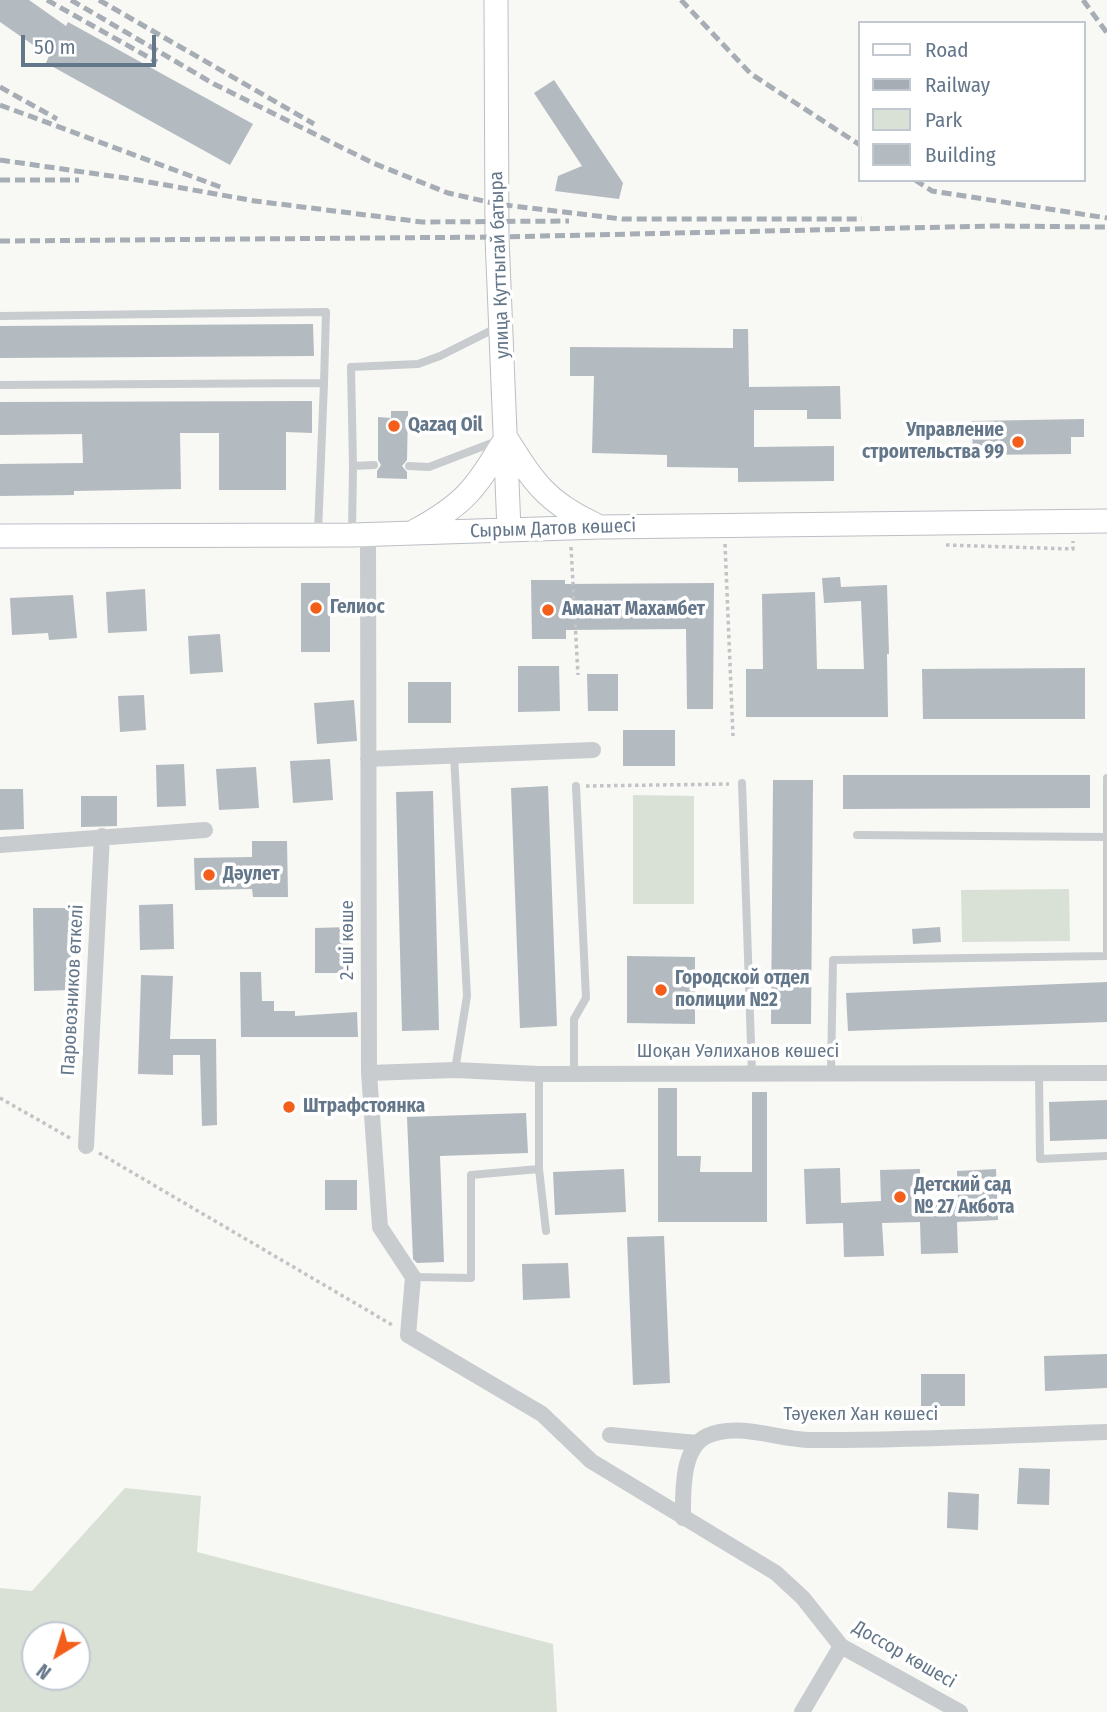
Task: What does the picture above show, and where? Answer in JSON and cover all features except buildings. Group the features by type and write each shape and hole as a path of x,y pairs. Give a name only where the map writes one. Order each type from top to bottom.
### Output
{"main road":[{"name":"улица Куттыгай батыра","path":"496,0 497,230 509,530"},
{"path":"410,533 445,515 465,499 482,478 506,438 530,477 549,497 569,513 600,527"},
{"name":"Сырым Датов көшесі","path":"0,536 360,535 600,527 1107,521"}],"street":[{"name":"2-ші көше","path":"360,535 368,759 369,1073 380,1227 413,1277"},
{"path":"368,759 593,750"},
{"path":"0,845 205,830"},
{"name":"Паровозников өткелі","path":"86,1146 102,836"},
{"name":"Шоқан Уәлиханов көшесі","path":"369,1073 454,1070 539,1074 1107,1073"},
{"path":"408,1335 413,1277"},
{"name":"Доссор көшесі","path":"408,1335 542,1413 591,1461 776,1573 803,1598 841,1646 960,1712"},
{"name":"Тәуекел Хан көшесі","path":"697,1443 708,1435 737,1430 805,1440 1107,1432"},
{"path":"610,1435 697,1443 683,1475 683,1518"},
{"path":"803,1712 841,1646"}],"lane":[{"path":"0,316 326,312 318,534"},
{"path":"360,535 353,466 351,367 418,363 440,356 502,325"},
{"path":"0,386 324,383"},
{"path":"409,466 429,467 506,438"},
{"path":"353,466 374,465"},
{"path":"454,755 467,996 454,1070"},
{"path":"831,1073 833,960 1107,956 1107,778"},
{"path":"742,783 752,1073"},
{"path":"574,1072 574,1018 586,998 576,786"},
{"path":"857,835 1107,837"},
{"path":"1039,1073 1040,1159 1107,1156"},
{"path":"539,1074 539,1169 546,1231"},
{"path":"413,1277 471,1278 471,1175 539,1169"}],"path":[{"path":"725,542 733,736"},
{"path":"571,547 578,675"},
{"path":"576,786 742,783"},
{"path":"0,1098 408,1335"}],"green space":[{"path":"633,795 694,796 694,904 633,904"},
{"path":"1069,889 1070,941 962,942 961,890"},
{"path":"125,1488 201,1496 197,1552 553,1644 557,1712 0,1712 0,1588 32,1591"}],"railway":[{"path":"47,0 157,62"},
{"path":"71,0 214,84 373,163 448,193 497,204 622,219 862,219"},
{"path":"99,0 314,124"},
{"path":"681,0 751,74 858,144"},
{"path":"1083,0 1107,33"},
{"path":"0,87 57,119"},
{"path":"0,105 223,188"},
{"path":"0,160 132,179 255,201 422,222 569,221"},
{"path":"0,180 79,180"},
{"path":"918,182 932,191 1107,218"},
{"path":"0,241 497,237 993,226 1107,227"}],"place":[{"name":"Qazaq Oil","path":"394,426"},
{"name":"Управление строительства 99","path":"1018,442"},
{"name":"Гелиос","path":"316,608"},
{"name":"Аманат Махамбет","path":"548,610"},
{"name":"Дәулет","path":"209,875"},
{"name":"Городской отдел полиции №2","path":"661,990"},
{"name":"Штрафстоянка","path":"289,1107"},
{"name":"Детский сад № 27 Акбота","path":"900,1197"}]}
